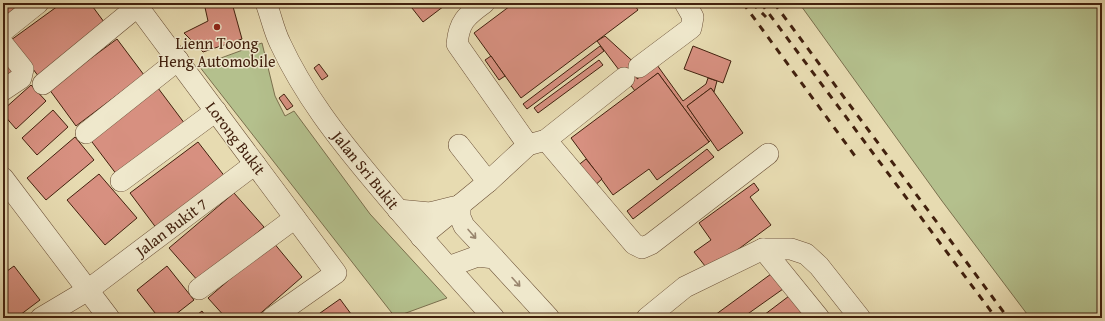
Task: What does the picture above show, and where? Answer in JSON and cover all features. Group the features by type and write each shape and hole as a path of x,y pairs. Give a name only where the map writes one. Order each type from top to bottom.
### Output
{"street":[{"path":"3,31 38,3"},
{"name":"Jalan Sri Bukit","path":"266,3 279,42 316,107 341,141 398,210 494,318"},
{"path":"484,3 469,14 458,29 457,44 537,142 634,244 642,248 651,244 768,154"},
{"path":"422,237 537,142 692,28 693,17 685,3"},
{"path":"43,84 136,5"},
{"name":"Lorong Bukit","path":"136,5 336,272 272,318"},
{"path":"3,44 23,69 21,78 3,90"},
{"path":"86,133 178,60"},
{"path":"121,181 216,111"},
{"path":"458,146 488,182"},
{"name":"Jalan Bukit 7","path":"41,318 88,290 255,164"},
{"path":"3,178 109,318"},
{"path":"398,210 430,213 460,205"},
{"path":"460,205 460,216 464,226 549,318"},
{"path":"199,289 295,218"},
{"path":"647,318 685,287 763,250 791,249 806,254 819,266 860,318"},
{"path":"763,250 778,266 819,318"},
{"path":"448,267 478,256 494,258"}],"green space":[{"path":"799,3 1102,3 1102,318 1030,318 942,201"},
{"path":"262,43 275,96 285,116 294,111 370,214 447,298 395,317 199,66"}],"building":[{"path":"3,3 23,3 3,18"},
{"path":"62,3 90,3 107,26 39,77 11,40"},
{"name":"Lienn Toong Heng Automobile","path":"204,3 232,3 242,39 203,52 184,33 208,21"},
{"path":"408,3 448,3 423,22"},
{"path":"514,3 633,3 638,10 521,98 474,33"},
{"path":"605,36 639,67 637,79 657,65 683,101 706,84 708,78 717,81 714,92 711,88 687,106 711,140 709,142 658,73 635,91 597,41"},
{"path":"117,39 144,75 76,126 49,89"},
{"path":"600,46 604,51 527,109 523,104"},
{"path":"693,46 731,61 723,83 684,69"},
{"path":"491,56 505,76 499,80 485,60"},
{"path":"3,58 13,71 3,78"},
{"path":"599,60 603,65 538,113 534,108"},
{"path":"319,64 328,76 322,80 314,68"},
{"path":"658,73 709,142 657,180 649,169 613,195 571,138"},
{"path":"31,85 46,101 16,129 3,114 3,110"},
{"path":"158,88 185,124 117,175 89,138"},
{"path":"711,88 743,133 718,151 687,106"},
{"path":"284,94 293,106 287,110 279,98"},
{"path":"53,110 68,127 37,155 22,138"},
{"path":"75,137 94,160 46,200 27,178"},
{"path":"198,142 226,178 157,229 130,193"},
{"path":"707,149 714,157 633,219 627,211"},
{"path":"586,159 602,179 592,188 576,167"},
{"path":"99,174 137,218 105,245 67,200"},
{"path":"754,183 759,190 750,197 771,225 709,271 694,252 711,240 699,223"},
{"path":"234,193 264,227 199,282 169,248"},
{"path":"273,242 302,277 255,318 226,318 208,298"},
{"path":"14,266 40,300 16,318 6,318 3,315 3,274"},
{"path":"167,266 194,300 171,318 159,318 137,290"},
{"path":"771,274 783,289 742,318 717,318 715,315"},
{"path":"793,293 812,318 760,318"},
{"path":"340,299 354,318 313,318"},
{"path":"202,311 207,318 193,318"}],"railway":[{"path":"743,3 855,156"},
{"path":"752,3 766,17"},
{"path":"761,3 996,318"},
{"path":"774,3 1008,318"}],"place":[{"name":"Lienn Toong Heng Automobile","path":"217,27"}]}
